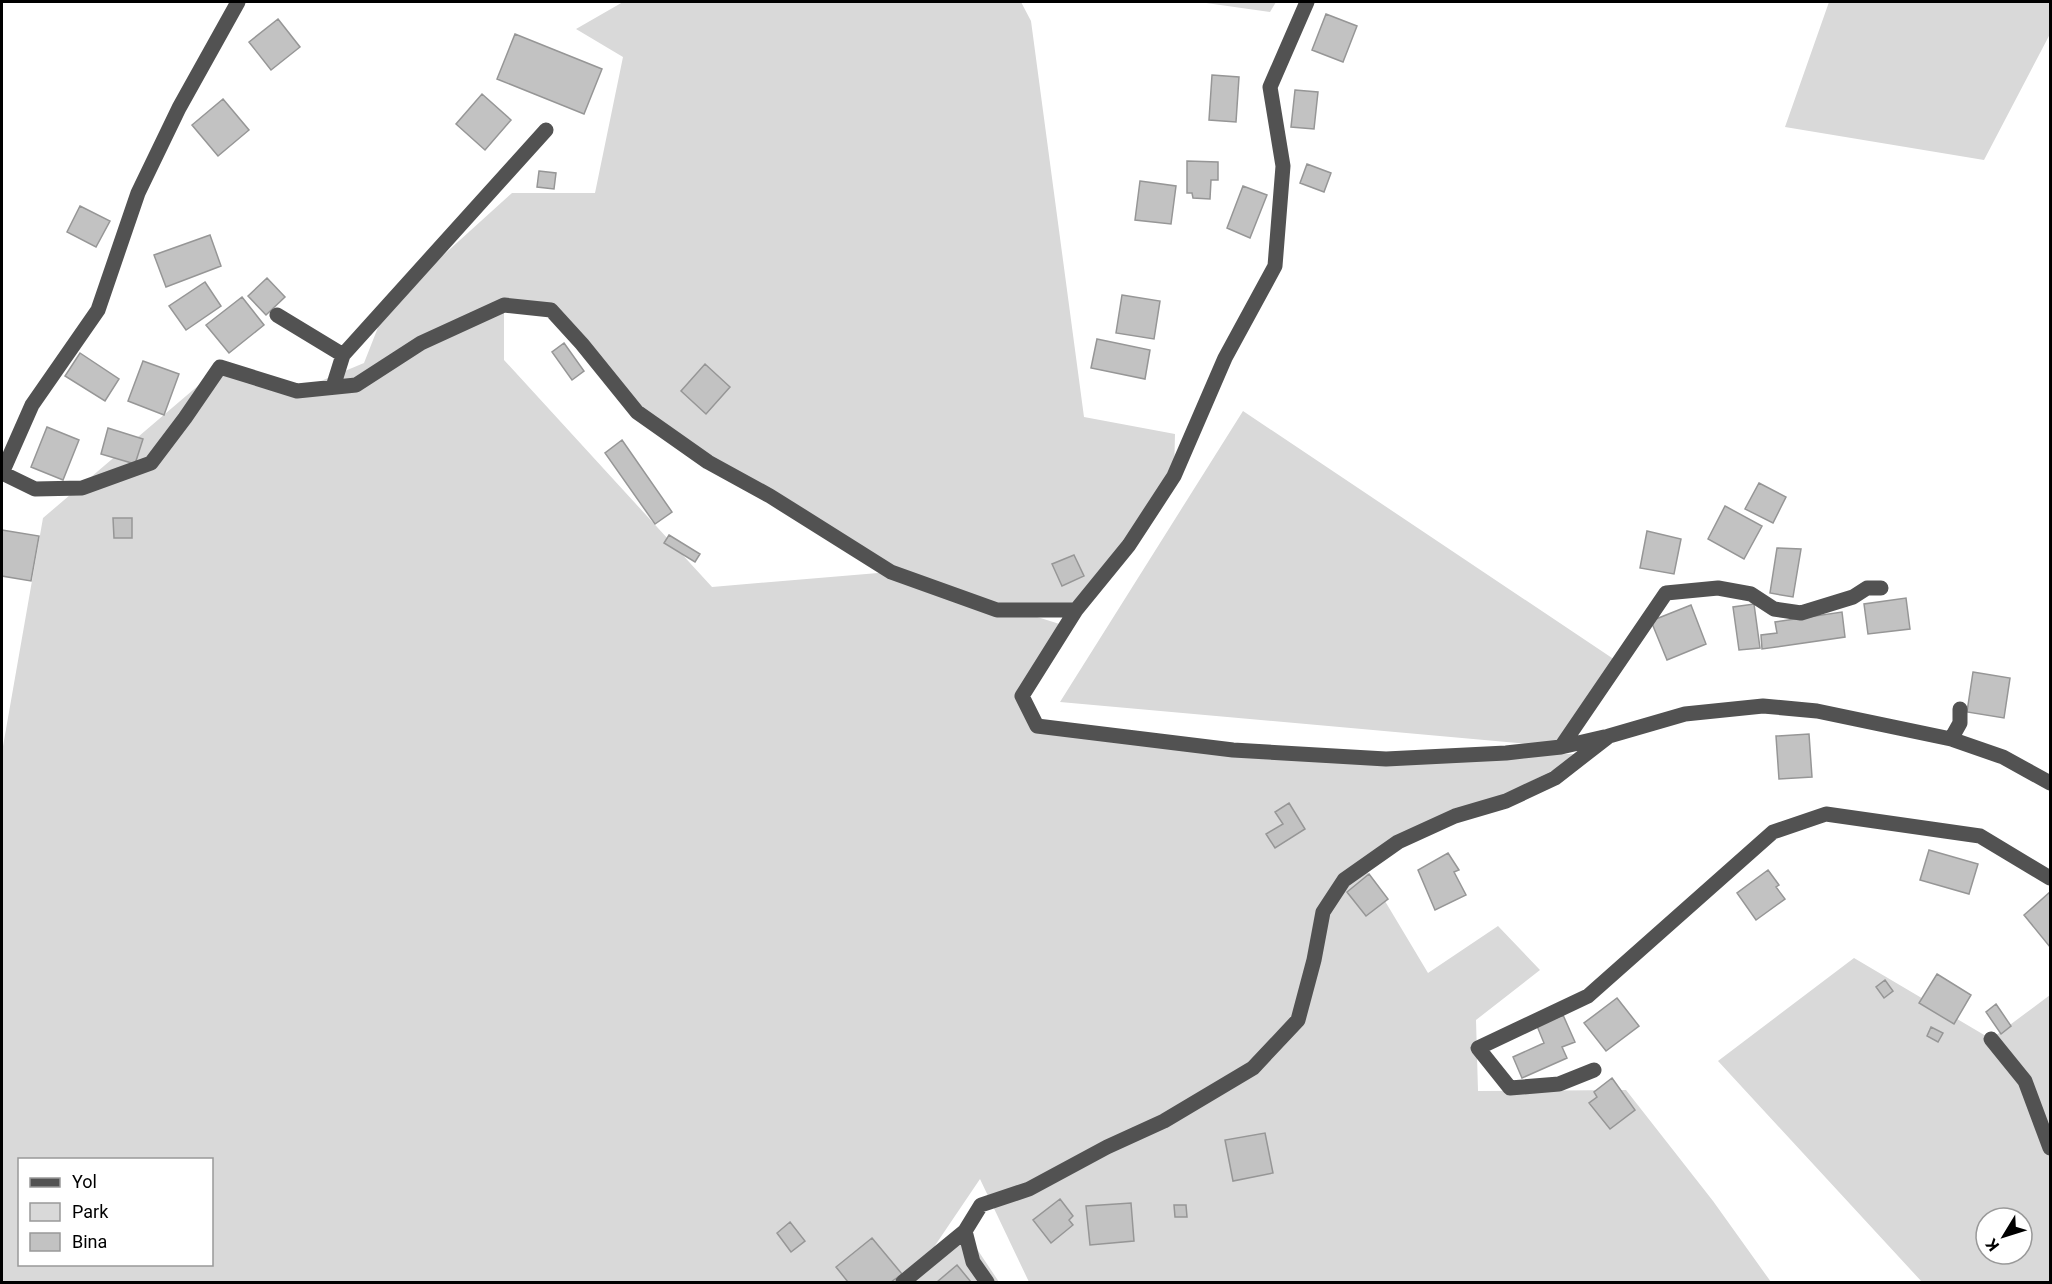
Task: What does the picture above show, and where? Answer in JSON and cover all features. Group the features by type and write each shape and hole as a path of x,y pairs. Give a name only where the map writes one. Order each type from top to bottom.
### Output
{"street":[{"path":"238,2 178,108 138,193 98,310 32,405 2,473 35,489 82,488 151,463 220,367 297,391 356,385 421,343 504,305 551,310 637,412 708,462 770,496 891,572 997,610 1076,610"},
{"path":"1307,2 1270,87 1282,166 1275,266 1226,358 1174,476 1129,545 1076,610 1022,696 1037,726 1233,750 1386,759 1506,753 1562,747 1610,736 1685,714 1763,706 1817,711 1951,738 2004,757 2050,783"},
{"path":"333,387 343,355 546,129"},
{"path":"277,315 343,355"},
{"path":"1562,747 1666,593 1718,588 1751,594 1774,609 1801,613 1853,597 1867,588 1881,588"},
{"path":"1951,738 1960,723 1960,709"},
{"path":"903,1282 965,1231 981,1205 1029,1189 1107,1147 1164,1121 1253,1068 1298,1020 1314,960 1323,912 1344,880 1398,842 1455,816 1506,801 1556,778 1610,736"},
{"path":"1593,1070 1559,1084 1510,1088 1478,1048 1588,996 1773,832 1826,814 1980,836 2050,878"},
{"path":"1991,1039 2025,1081 2050,1148"},
{"path":"965,1231 973,1263 987,1282"}],"green space":[{"path":"623,2 1021,2 1031,21 1084,417 1175,434 1174,476 1076,610 1018,611 1066,626 1022,696 1037,725 1297,754 1585,754 1364,866 1428,973 1498,926 1540,970 1476,1020 1478,1091 1626,1090 1713,1201 1771,1282 1029,1282 980,1179 934,1247 965,1231 999,1282 2,1282 2,752 43,518 220,367 297,391 364,363 386,307 512,193 595,193 623,57 576,29","holes":["504,306 551,310 637,412 890,572 712,587 504,360"]},
{"path":"1199,2 1276,2 1270,12"},
{"path":"1829,2 2050,2 2050,34 1984,160 1785,127"},
{"path":"1243,411 1618,662 1561,747 1060,702"},
{"path":"1854,958 1991,1039 2050,995 2050,1282 1922,1282 1718,1061"}],"building":[{"path":"1326,14 1357,26 1343,62 1312,50"},
{"path":"278,19 300,47 271,70 249,42"},
{"path":"515,34 602,69 584,114 497,79"},
{"path":"1212,75 1239,77 1236,122 1209,120"},
{"path":"1295,90 1318,92 1314,129 1291,127"},
{"path":"482,94 511,120 485,150 456,124"},
{"path":"223,99 249,130 218,156 192,125"},
{"path":"1187,161 1218,162 1218,180 1211,180 1210,199 1193,198 1192,193 1187,193"},
{"path":"1307,164 1331,173 1324,192 1300,183"},
{"path":"539,171 556,173 554,189 537,187"},
{"path":"1140,181 1176,186 1171,224 1135,220"},
{"path":"1243,186 1267,195 1250,238 1227,228"},
{"path":"80,206 110,221 96,247 67,232"},
{"path":"210,235 221,266 166,287 154,255"},
{"path":"267,278 285,297 266,315 248,296"},
{"path":"205,282 221,306 186,330 169,306"},
{"path":"1122,295 1160,301 1154,339 1116,333"},
{"path":"242,297 264,325 229,353 206,325"},
{"path":"1097,339 1150,350 1145,379 1091,368"},
{"path":"564,343 584,371 572,380 552,352"},
{"path":"80,353 119,379 105,401 65,376"},
{"path":"143,361 179,374 164,415 128,401"},
{"path":"705,364 730,387 706,414 681,391"},
{"path":"47,427 79,440 63,480 31,467"},
{"path":"108,428 143,439 135,464 101,454"},
{"path":"622,440 672,512 655,524 605,453"},
{"path":"1759,483 1786,497 1773,523 1745,509"},
{"path":"1725,506 1762,526 1744,559 1708,539"},
{"path":"113,518 132,518 132,538 114,538"},
{"path":"2,530 39,536 31,581 2,576"},
{"path":"1647,531 1681,539 1674,574 1640,568"},
{"path":"669,535 700,554 695,562 664,543"},
{"path":"1777,548 1801,549 1793,597 1770,593"},
{"path":"1074,555 1084,576 1062,586 1052,564"},
{"path":"1906,598 1910,629 1868,634 1864,604"},
{"path":"1754,604 1760,648 1739,650 1733,607"},
{"path":"1691,605 1706,644 1667,660 1651,621"},
{"path":"1842,612 1845,637 1762,649 1761,635 1777,633 1775,622"},
{"path":"1973,672 2010,678 2004,718 1967,712"},
{"path":"1809,734 1812,777 1779,779 1776,736"},
{"path":"1289,803 1305,829 1275,848 1266,834 1283,824 1275,812"},
{"path":"1929,850 1978,864 1969,894 1920,880"},
{"path":"1448,853 1459,870 1454,872 1466,895 1435,910 1418,870"},
{"path":"1768,870 1779,885 1776,887 1785,899 1756,920 1737,893"},
{"path":"1369,874 1388,899 1366,916 1347,892"},
{"path":"2050,892 2050,947 2024,915"},
{"path":"1937,974 1971,995 1954,1024 1919,1003"},
{"path":"1885,980 1893,991 1884,998 1876,987"},
{"path":"1617,998 1639,1026 1606,1051 1584,1023"},
{"path":"1996,1004 2011,1026 2001,1034 1986,1012"},
{"path":"1563,1015 1575,1042 1562,1047 1567,1058 1522,1078 1513,1057 1544,1043 1537,1026"},
{"path":"1931,1027 1943,1033 1938,1042 1927,1036"},
{"path":"1612,1078 1635,1110 1610,1129 1589,1103 1597,1097 1594,1092"},
{"path":"1265,1133 1273,1173 1233,1181 1225,1140"},
{"path":"1060,1199 1073,1216 1069,1220 1073,1225 1051,1243 1033,1220"},
{"path":"1131,1203 1134,1241 1090,1245 1086,1206"},
{"path":"1174,1205 1186,1205 1187,1217 1175,1217"},
{"path":"790,1222 805,1241 791,1252 777,1233"},
{"path":"872,1238 902,1274 891,1282 848,1282 836,1267"},
{"path":"957,1265 971,1282 937,1282"}]}
